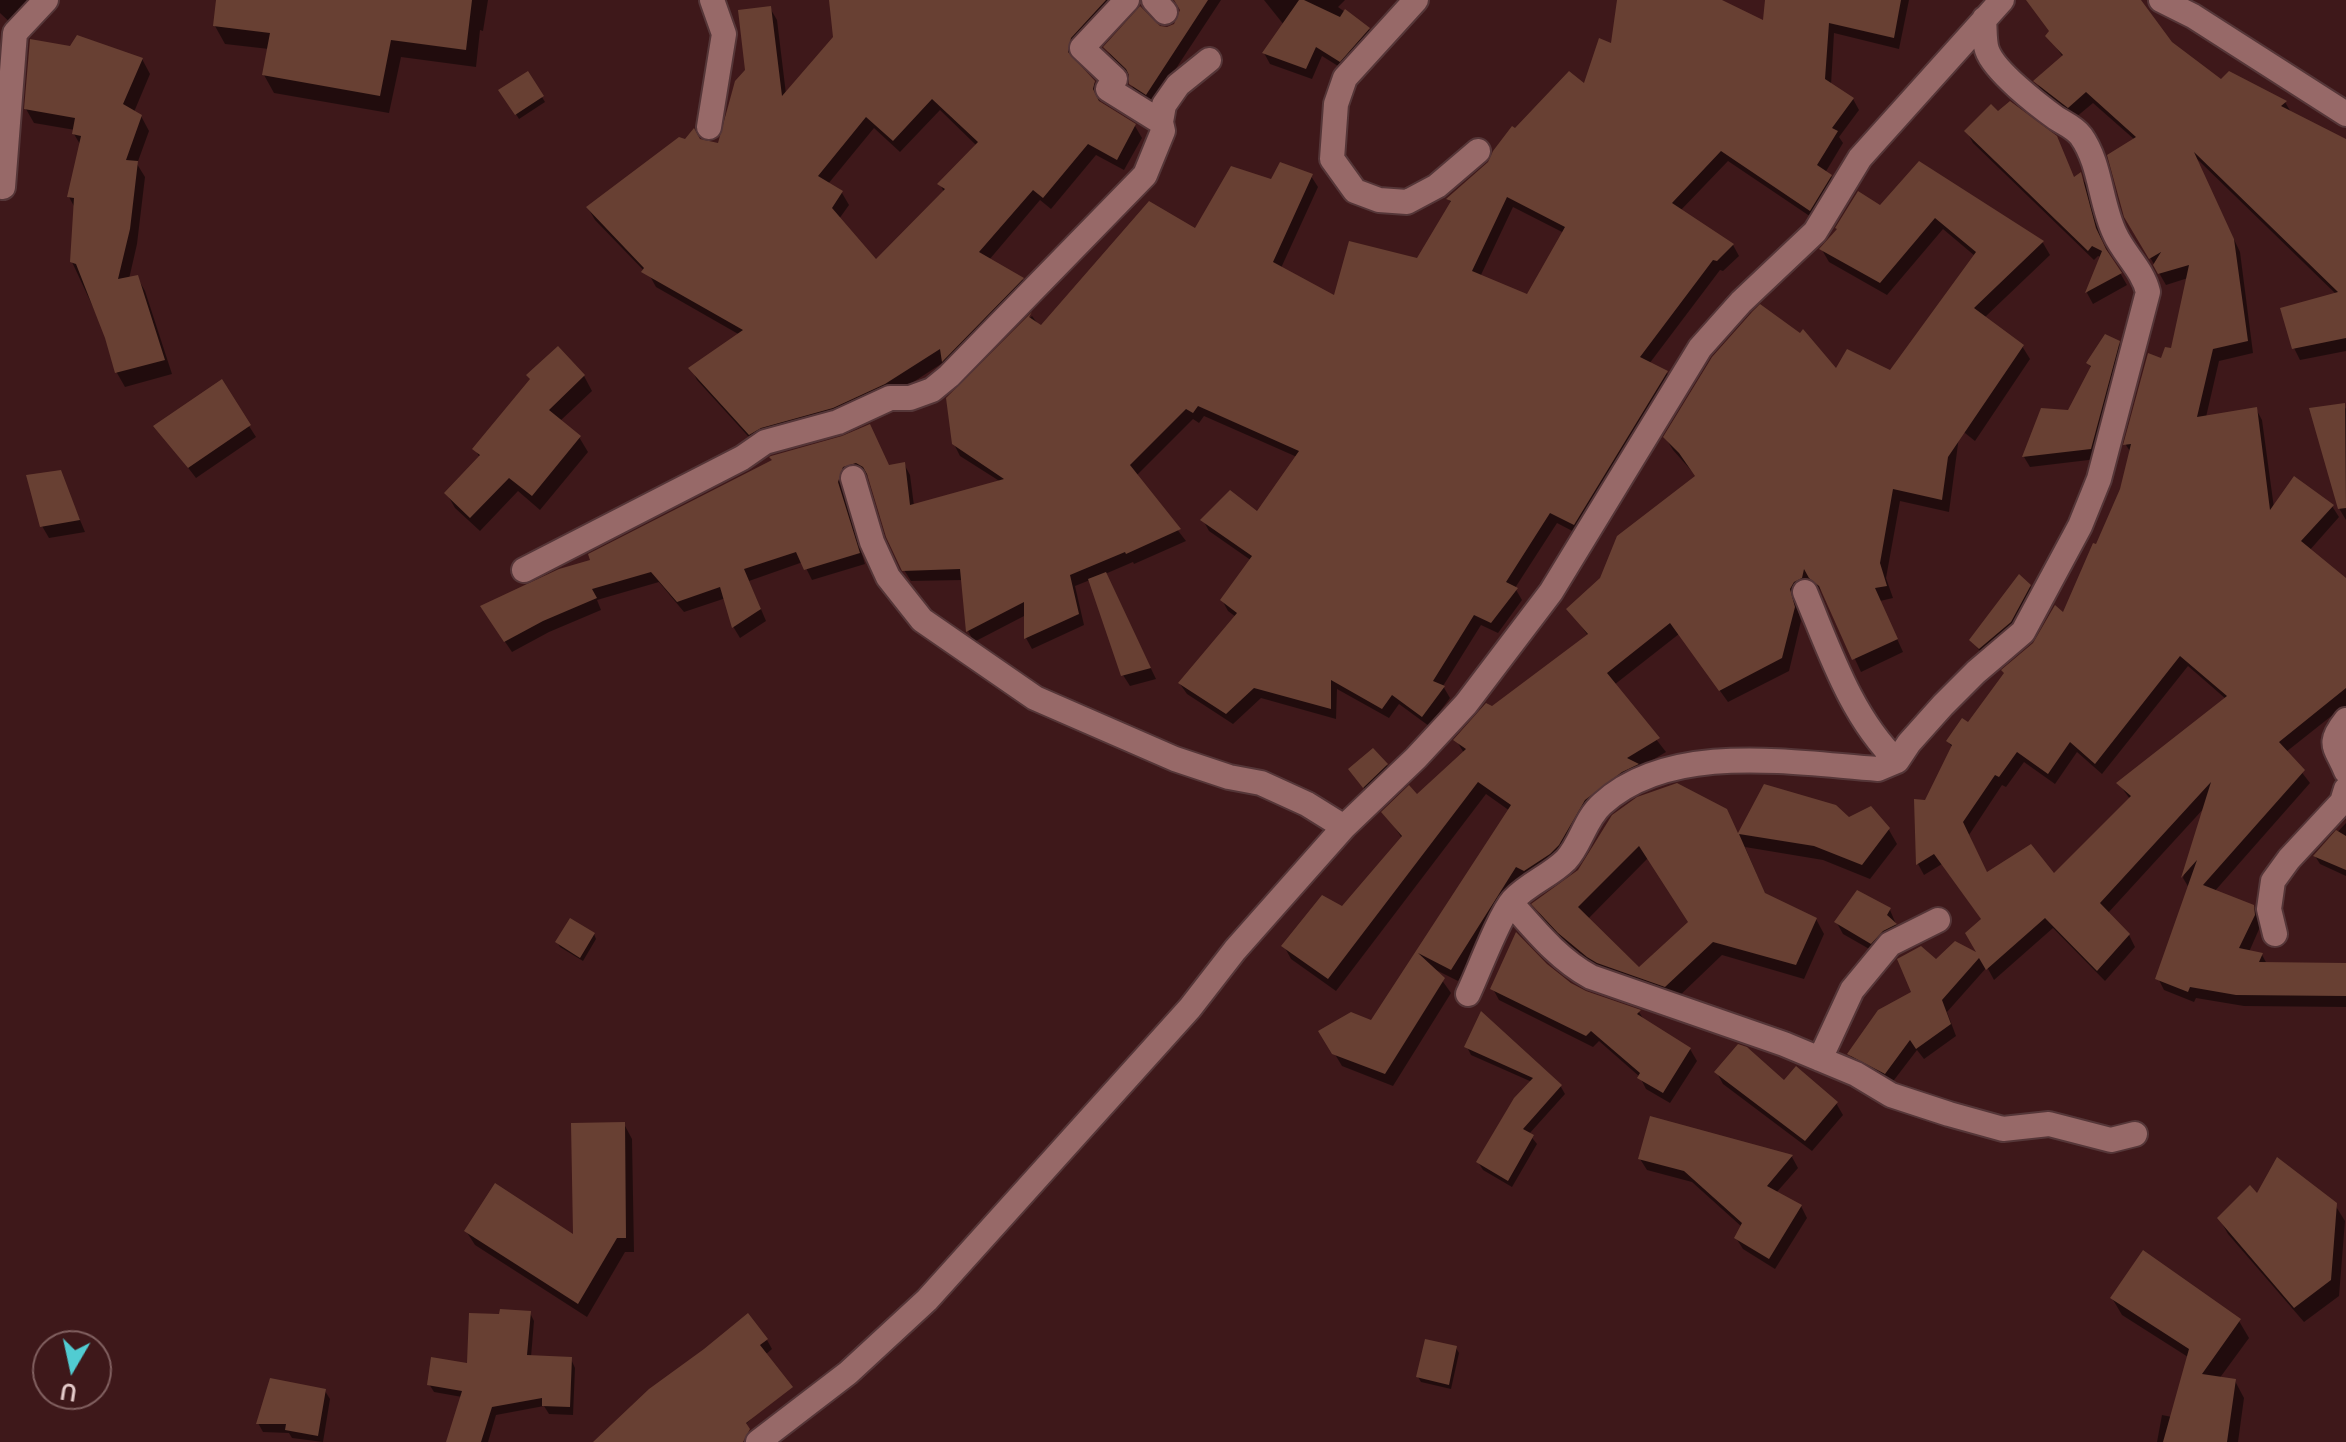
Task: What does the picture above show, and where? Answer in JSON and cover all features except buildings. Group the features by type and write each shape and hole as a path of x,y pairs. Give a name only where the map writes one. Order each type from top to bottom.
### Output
{"street":[{"path":"3,187 15,33 46,0"},
{"path":"709,127 724,34 712,0"},
{"path":"1127,0 1082,48 1115,79 1108,89 1161,122"},
{"path":"1416,0 1345,78 1336,104 1332,159 1355,191 1379,200 1407,202 1437,186 1478,151"},
{"path":"758,1442 848,1373 927,1300 1190,1008 1235,950 1344,827 1416,758 1466,704 1551,592 1700,348 1741,302 1815,232 1860,158 2002,0"},
{"path":"2161,0 2193,16 2346,114"},
{"path":"1468,994 1511,903 1532,882 1550,874 1569,857 1599,807 1625,785 1657,772 1753,758 1878,769 1897,761 1943,705 2023,632 2080,526 2099,479 2148,292 2145,281 2115,234 2090,152 2081,137 2072,126 2056,118 2022,89 1992,59 1987,49 1984,19"},
{"path":"524,570 742,458 765,442 838,422 890,398 910,398 932,390 1145,175 1161,140 1164,105 1178,85 1209,60"},
{"path":"853,478 872,542 888,577 922,620 1035,698 1175,759 1229,777 1261,783 1344,827"},
{"path":"1805,592 1863,719 1882,747 1897,761"},
{"path":"2346,720 2334,739 2334,749 2346,771"},
{"path":"2275,934 2269,909 2273,881 2289,859 2342,802 2346,789"},
{"path":"1511,903 1552,949 1572,967 1591,977 1784,1044 1856,1074 1891,1095 2003,1129 2049,1124 2111,1140 2135,1134"},
{"path":"1820,1059 1852,990 1890,944 1938,920"}]}
